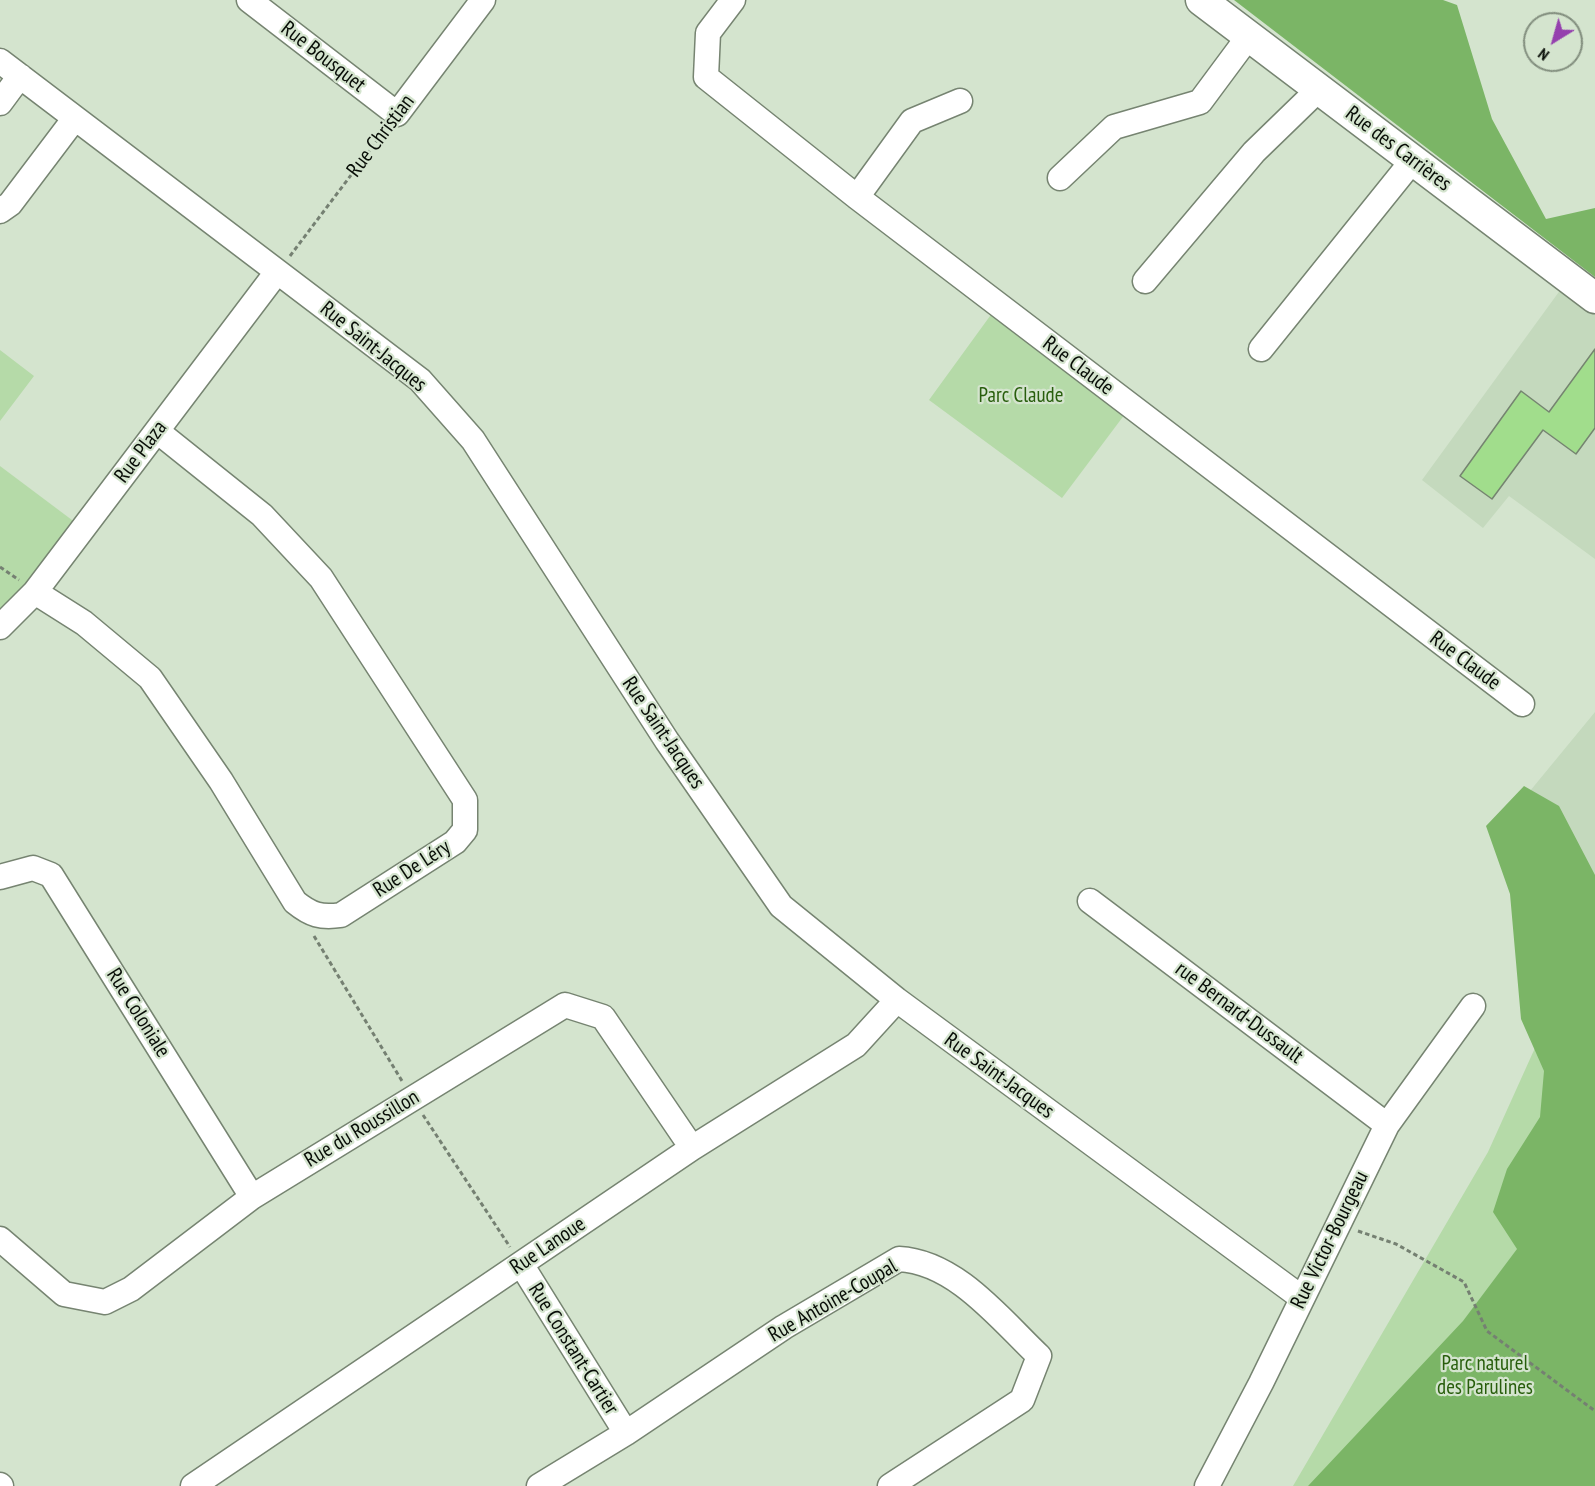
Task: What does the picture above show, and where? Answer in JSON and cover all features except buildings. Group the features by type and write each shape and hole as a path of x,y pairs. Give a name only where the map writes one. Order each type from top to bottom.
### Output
{"main road":[{"name":"Rue des Carrières","path":"1201,0 1595,298"}],"street":[{"name":"Rue Bousquet","path":"249,0 397,114"},
{"name":"Rue Christian","path":"397,114 483,0"},
{"name":"Rue Claude","path":"733,0 708,33 706,77 857,197 1522,704"},
{"path":"1060,178 1114,127 1200,102 1249,36"},
{"name":"Rue Saint-Jacques","path":"0,61 420,380 465,432 667,741 781,906 897,1000 1302,1298"},
{"path":"0,103 20,76"},
{"path":"1145,281 1254,152 1319,89"},
{"path":"857,197 912,122 960,101"},
{"path":"0,211 10,204 75,118"},
{"path":"1261,349 1413,160"},
{"name":"Rue Plaza","path":"0,627 35,592 278,272"},
{"name":"Rue De Léry","path":"35,592 84,623 150,678 221,781 295,902 307,912 323,917 341,915 455,842 465,830 465,800 321,578 262,514 157,431"},
{"name":"Rue Coloniale","path":"0,878 33,868 51,875 252,1197"},
{"name":"rue Bernard-Dussault","path":"1090,901 1387,1125"},
{"name":"Rue Lanoue","path":"193,1486 692,1148 856,1045 897,1000"},
{"name":"Rue du Roussillon","path":"0,1239 64,1294 105,1302 131,1289 252,1197 565,1005 603,1017 692,1148"},
{"name":"Rue Victor-Bourgeau","path":"1207,1486 1261,1383 1387,1125 1473,1006"},
{"name":"Rue Antoine-Coupal","path":"539,1486 626,1433 784,1327 898,1259 914,1260 933,1267 974,1293 1039,1356 1022,1400 890,1486"},
{"name":"Rue Constant-Cartier","path":"521,1264 626,1433"}],"path":[{"name":"Rue Christian","path":"278,272 397,114"},
{"path":"1337,1224 1396,1244 1464,1282 1487,1331 1595,1411"}],"shaded area":[{"path":"1569,278 1595,298 1595,559 1509,496 1483,528 1422,480"},
{"path":"1595,712 1595,895 1502,825"}],"green space":[{"path":"1234,0 1443,0 1457,5 1492,119 1546,219 1595,208 1595,277"},
{"name":"Parc Claude","path":"998,305 1131,406 1062,498 929,400"},
{"path":"0,350 34,376 0,421"},
{"path":"0,466 76,523 25,591 0,612"},
{"name":"Parc naturel des Parulines","path":"1524,786 1559,806 1595,875 1595,1486 1308,1486 1463,1321 1517,1249 1493,1212 1507,1169 1540,1117 1544,1071 1521,1019 1510,894 1486,826"},
{"name":"Parc naturel des Parulines","path":"1595,915 1595,1486 1293,1486 1488,1152"}]}
